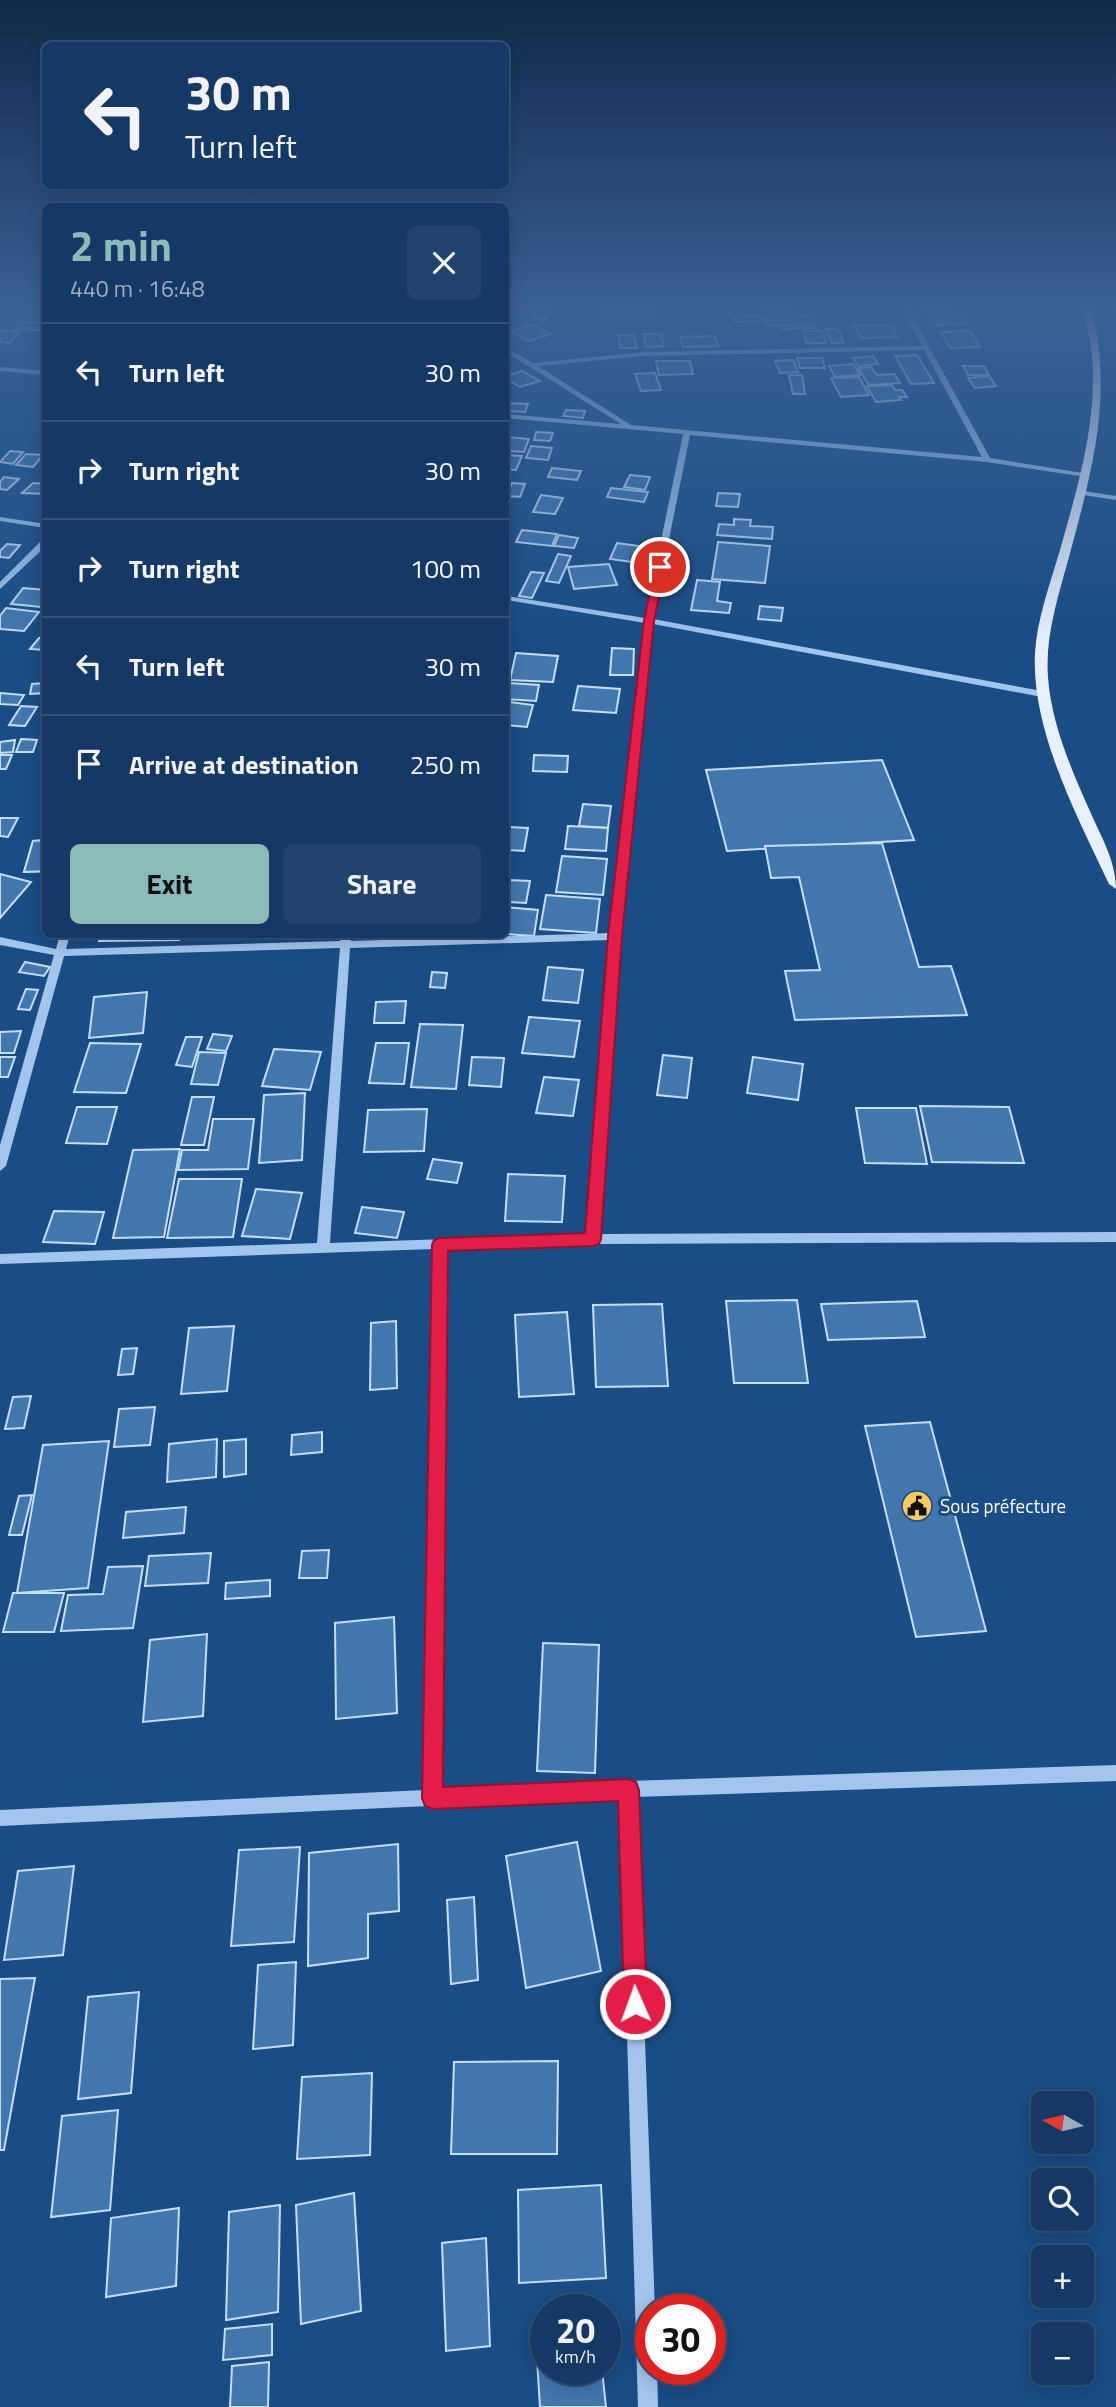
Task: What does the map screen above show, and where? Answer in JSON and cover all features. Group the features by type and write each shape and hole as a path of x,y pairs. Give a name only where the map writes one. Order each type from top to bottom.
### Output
{"main road":[{"path":"1095,418 1044,641 1042,694 1059,749 1116,884"}],"street":[{"path":"530,418 987,460 1083,475"},
{"path":"616,418 632,428"},
{"path":"965,418 987,460"},
{"path":"593,1239 615,936 649,621 687,433"},
{"path":"1080,492 1116,498"},
{"path":"0,519 42,525"},
{"path":"0,587 42,545"},
{"path":"509,598 649,621 1042,694"},
{"path":"509,937 615,936"},
{"path":"0,1166 64,938"},
{"path":"0,941 60,953 346,939 436,938"},
{"path":"323,1248 346,939"},
{"path":"0,1259 593,1239 1116,1237"},
{"path":"433,1798 440,1245"},
{"path":"0,1818 628,1790 1116,1773"},
{"path":"628,1790 648,2407"}],"building":[{"path":"536,432 553,433 550,441 534,440"},
{"path":"509,437 529,439 524,452 509,451"},
{"path":"531,446 552,448 548,460 526,458"},
{"path":"10,451 23,452 13,464 0,462"},
{"path":"26,454 42,455 33,467 16,465"},
{"path":"509,455 522,456 516,470 509,469"},
{"path":"552,468 581,471 577,480 548,477"},
{"path":"630,475 650,477 645,490 624,487"},
{"path":"4,477 19,479 7,490 0,489 0,482"},
{"path":"33,483 42,484 42,494 22,493"},
{"path":"512,483 525,484 520,497 509,496"},
{"path":"611,488 648,492 644,502 607,497"},
{"path":"718,493 740,494 738,507 716,506"},
{"path":"541,495 563,498 555,514 533,512"},
{"path":"734,519 751,520 750,526 773,527 772,539 717,535 719,524 734,525"},
{"path":"522,530 557,534 552,546 516,542"},
{"path":"559,535 578,538 574,548 554,546"},
{"path":"718,542 770,546 765,583 712,579"},
{"path":"617,543 639,546 632,562 610,559"},
{"path":"7,544 20,545 9,558 0,557 0,551"},
{"path":"558,554 571,556 559,583 546,581"},
{"path":"609,564 617,585 574,589 568,567"},
{"path":"531,572 544,573 532,598 519,596"},
{"path":"697,580 720,582 717,601 731,603 729,613 691,610"},
{"path":"23,588 42,590 41,607 11,604"},
{"path":"760,606 783,608 781,621 758,619"},
{"path":"6,608 39,612 24,631 0,629 0,616"},
{"path":"39,638 42,638 42,650 30,649"},
{"path":"612,648 634,649 633,675 610,675"},
{"path":"516,653 558,656 553,682 510,680"},
{"path":"42,683 42,693 30,694 32,684"},
{"path":"509,683 539,685 536,701 509,699"},
{"path":"578,686 620,689 616,713 573,710"},
{"path":"0,693 24,695 18,705 0,704"},
{"path":"510,702 533,705 527,727 509,725"},
{"path":"21,706 37,707 25,726 9,725"},
{"path":"21,739 37,740 33,752 16,752"},
{"path":"15,740 13,752 0,753 0,742"},
{"path":"0,755 12,755 6,769 0,769"},
{"path":"534,755 568,756 567,772 533,771"},
{"path":"882,760 914,840 727,851 706,770"},
{"path":"583,804 611,806 608,828 579,826"},
{"path":"0,818 18,818 8,837 0,836"},
{"path":"568,826 608,828 606,851 565,849"},
{"path":"509,827 528,828 524,851 509,850"},
{"path":"42,840 42,871 24,872 33,841"},
{"path":"42,840 42,871 24,872 33,841"},
{"path":"882,843 919,967 951,966 967,1015 795,1020 785,971 820,970 799,877 771,878 765,846"},
{"path":"562,856 607,859 603,895 556,892"},
{"path":"0,874 31,882 0,918"},
{"path":"509,880 530,881 526,903 509,902"},
{"path":"546,895 600,899 596,933 540,929"},
{"path":"509,907 538,910 534,936 509,934"},
{"path":"100,938 180,938 179,940 99,941"},
{"path":"25,962 50,967 44,976 19,972"},
{"path":"548,967 583,970 578,1003 543,1000"},
{"path":"432,972 447,973 445,988 430,987"},
{"path":"26,989 38,990 30,1010 18,1009"},
{"path":"147,992 143,1033 89,1038 94,997"},
{"path":"406,1001 404,1023 374,1023 376,1002"},
{"path":"529,1017 580,1021 574,1057 522,1053"},
{"path":"420,1024 463,1025 456,1089 411,1087"},
{"path":"21,1031 14,1053 0,1053 0,1032"},
{"path":"213,1034 232,1036 226,1051 207,1049"},
{"path":"186,1037 202,1037 192,1067 176,1065"},
{"path":"90,1043 141,1044 126,1093 74,1092"},
{"path":"376,1043 409,1043 404,1084 369,1083"},
{"path":"274,1049 321,1052 310,1090 262,1086"},
{"path":"199,1052 226,1053 218,1085 191,1084"},
{"path":"663,1055 692,1058 687,1098 657,1095"},
{"path":"0,1057 15,1057 8,1077 0,1077"},
{"path":"472,1057 504,1058 501,1087 469,1085"},
{"path":"753,1057 803,1064 798,1100 747,1093"},
{"path":"544,1077 579,1080 573,1116 536,1113"},
{"path":"305,1093 302,1160 259,1163 264,1095"},
{"path":"192,1097 214,1097 204,1145 181,1145"},
{"path":"920,1106 1009,1107 1024,1163 932,1162"},
{"path":"77,1107 117,1107 107,1144 66,1143"},
{"path":"856,1108 916,1108 927,1164 865,1163"},
{"path":"427,1109 424,1151 364,1152 368,1110"},
{"path":"213,1119 254,1119 248,1169 178,1170 182,1150 208,1150"},
{"path":"180,1149 164,1237 113,1238 133,1150"},
{"path":"433,1159 462,1163 457,1183 427,1179"},
{"path":"508,1174 565,1176 562,1222 505,1221"},
{"path":"179,1179 242,1179 233,1237 167,1238"},
{"path":"256,1189 302,1193 290,1239 242,1236"},
{"path":"362,1207 404,1212 397,1238 355,1233"},
{"path":"54,1211 104,1212 95,1244 43,1242"},
{"path":"797,1300 808,1383 734,1383 726,1301"},
{"path":"917,1301 925,1337 828,1340 821,1304"},
{"path":"662,1304 668,1386 596,1387 593,1305"},
{"path":"567,1312 574,1394 519,1397 515,1315"},
{"path":"396,1321 397,1388 370,1390 371,1323"},
{"path":"234,1326 227,1391 181,1394 189,1328"},
{"path":"137,1348 133,1374 118,1375 122,1349"},
{"path":"31,1396 24,1428 5,1429 13,1397"},
{"path":"155,1407 150,1445 114,1447 119,1409"},
{"path":"930,1422 986,1631 916,1637 865,1426"},
{"path":"322,1432 322,1452 291,1455 292,1435"},
{"path":"217,1439 216,1477 167,1482 169,1444"},
{"path":"246,1439 246,1474 224,1477 224,1441"},
{"path":"109,1441 88,1588 17,1593 43,1445"},
{"path":"32,1495 22,1535 9,1535 19,1496"},
{"path":"186,1507 184,1533 123,1538 126,1512"},
{"path":"329,1550 327,1578 299,1578 302,1551"},
{"path":"211,1553 208,1583 145,1586 149,1556"},
{"path":"143,1566 133,1628 61,1631 68,1595 103,1594 108,1567"},
{"path":"270,1580 270,1596 225,1599 226,1583"},
{"path":"13,1593 64,1593 54,1632 3,1632"},
{"path":"394,1617 397,1713 336,1719 335,1623"},
{"path":"207,1634 203,1716 143,1722 150,1640"},
{"path":"543,1643 599,1645 595,1773 537,1771"},
{"path":"577,1842 601,1971 526,1988 506,1856"},
{"path":"398,1844 399,1911 368,1914 368,1958 308,1966 309,1853"},
{"path":"300,1847 294,1942 231,1946 239,1850"},
{"path":"74,1866 63,1955 4,1960 18,1871"},
{"path":"474,1897 478,1980 451,1984 447,1900"},
{"path":"296,1962 293,2045 253,2049 258,1965"},
{"path":"35,1978 4,2150 0,2150 0,1979"},
{"path":"139,1992 131,2093 78,2099 88,1997"},
{"path":"558,2061 557,2154 451,2154 454,2062"},
{"path":"372,2073 370,2155 297,2159 302,2077"},
{"path":"118,2110 110,2210 51,2217 62,2116"},
{"path":"601,2185 606,2278 519,2283 518,2190"},
{"path":"354,2193 361,2311 301,2324 296,2205"},
{"path":"280,2205 278,2312 226,2320 229,2212"},
{"path":"179,2208 176,2286 106,2297 111,2218"},
{"path":"486,2238 490,2346 446,2351 442,2243"},
{"path":"272,2324 272,2355 223,2360 225,2329"},
{"path":"269,2362 268,2407 230,2407 232,2366"},
{"path":"539,2385 604,2385 606,2407 540,2407"}],"place":[{"name":"Sous préfecture","path":"917,1506"}],"route":[{"path":"635,2004 628,1790 433,1798 440,1245 593,1239 615,936 649,621 660,567"}]}
